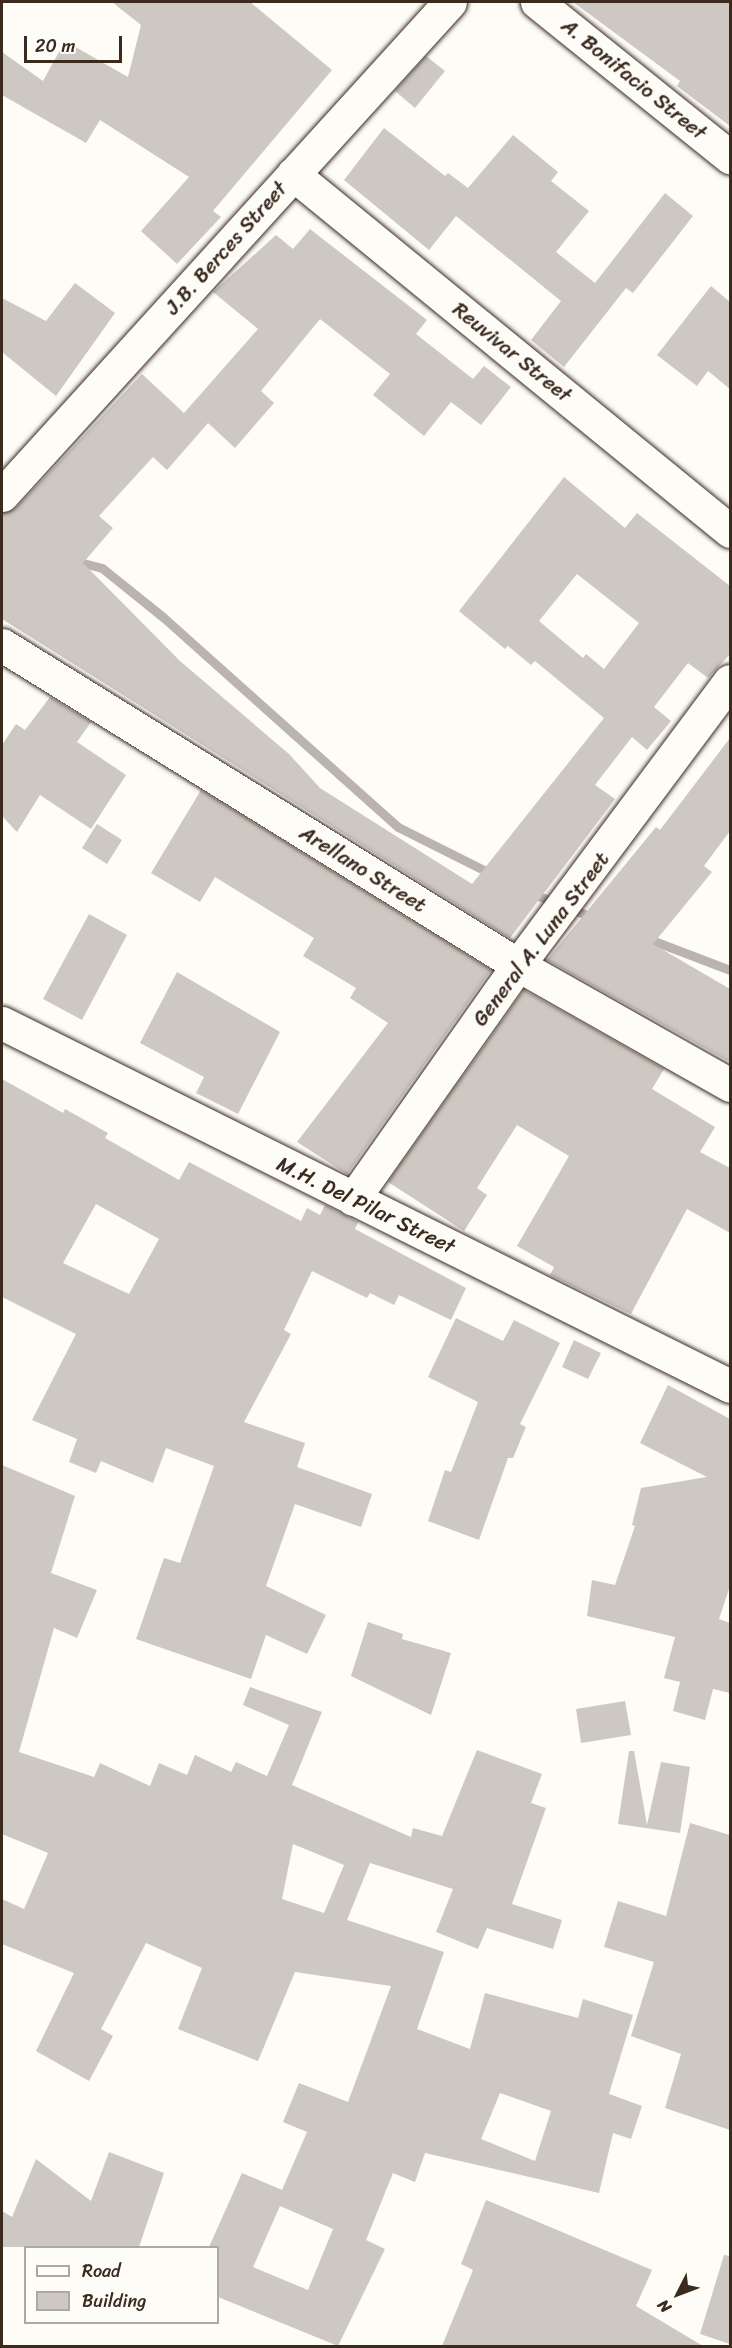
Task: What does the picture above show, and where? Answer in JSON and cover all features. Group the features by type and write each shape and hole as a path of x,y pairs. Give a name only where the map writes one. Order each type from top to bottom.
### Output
{"street":[{"name":"J.B. Berces Street","path":"2,495 450,2"},
{"name":"A. Bonifacio Street","path":"537,2 730,157"},
{"name":"Reuvivar Street","path":"293,174 730,531"},
{"name":"Arellano Street","path":"2,645 518,965 730,1085"},
{"name":"General A. Luna Street","path":"353,1199 518,965 579,888 730,681"},
{"name":"M.H. Del Pilar Street","path":"2,1023 730,1386"}],"building":[{"path":"112,2 250,2 332,70 213,211 221,217 177,264 141,231 189,177 100,120 86,143 2,95 2,52 43,81 65,41 128,77 141,25"},
{"path":"573,2 730,2 730,126 677,86 680,81"},
{"path":"426,56 445,71 415,108 395,91"},
{"path":"384,128 445,176 448,173 468,188 513,135 558,172 551,181 589,211 556,252 595,283 665,193 693,216 633,293 626,288 564,367 531,340 561,301 456,216 429,250 344,180"},
{"path":"310,229 427,320 416,334 473,379 484,366 511,387 481,425 451,402 424,436 373,395 390,374 320,319 261,391 274,403 235,448 208,423 167,470 153,457 99,516 113,528 83,563 180,661 289,754 320,788 472,884 604,718 535,661 531,665 508,646 505,649 459,611 564,477 625,528 637,513 730,586 730,654 708,678 688,663 654,707 671,721 647,750 632,737 595,785 615,799 510,938 2,619 2,513 16,508 142,374 184,413 258,329 213,292 276,235 293,249","holes":["577,574 639,623 604,669 586,654 583,658 539,621"]},
{"path":"75,283 115,313 56,396 2,352 2,298 46,321"},
{"path":"711,286 730,302 730,389 708,371 697,386 657,355"},
{"path":"50,697 91,722 77,742 126,775 91,829 40,795 17,832 2,816 2,745 16,724 25,730"},
{"path":"730,738 730,831 704,866 712,872 653,944 730,989 730,1062 547,960 656,827 660,830"},
{"path":"201,790 491,970 347,1174 297,1142 388,1023 350,998 356,988 303,956 314,938 215,877 200,902 151,873"},
{"path":"97,824 122,840 107,864 82,848"},
{"path":"89,914 127,935 82,1020 43,999"},
{"path":"177,972 280,1032 238,1114 196,1093 204,1077 140,1043"},
{"path":"524,990 664,1069 652,1089 715,1127 700,1152 730,1168 730,1233 687,1209 631,1314 550,1275 554,1267 517,1246 569,1156 517,1125 477,1188 487,1195 464,1231 388,1182"},
{"path":"2,1079 63,1113 65,1109 108,1133 105,1138 179,1180 189,1162 301,1221 307,1208 320,1215 325,1205 358,1222 355,1229 466,1288 451,1320 399,1295 394,1305 370,1293 367,1298 312,1271 284,1330 291,1334 244,1422 305,1443 297,1467 372,1494 361,1527 295,1504 266,1586 326,1615 307,1654 266,1635 251,1679 136,1639 164,1558 180,1563 214,1466 166,1448 153,1483 101,1461 96,1473 69,1462 77,1439 32,1420 76,1334 2,1297","holes":["96,1204 159,1239 129,1294 63,1263"]},
{"path":"456,1318 503,1341 514,1320 560,1343 520,1424 526,1427 513,1458 508,1458 479,1540 428,1521 445,1470 451,1472 478,1402 428,1377"},
{"path":"574,1340 601,1353 588,1379 562,1367"},
{"path":"668,1385 730,1419 730,1586 719,1619 730,1623 730,1693 713,1689 705,1720 673,1711 680,1682 664,1678 675,1637 587,1616 592,1580 615,1585 635,1526 632,1525 641,1488 707,1477 640,1443"},
{"path":"2,1465 75,1496 51,1573 97,1590 77,1638 54,1628 19,1752 94,1777 100,1763 150,1786 159,1763 187,1775 195,1755 231,1772 236,1762 267,1776 289,1725 243,1705 250,1687 322,1712 292,1785 411,1837 413,1828 442,1836 477,1750 542,1774 531,1803 546,1808 512,1904 562,1920 553,1949 487,1928 478,1949 436,1932 453,1889 370,1863 347,1920 444,1952 417,2029 470,2049 485,1993 578,2018 583,1999 633,2015 609,2094 642,2106 631,2139 613,2133 599,2193 425,2153 415,2182 393,2173 366,2240 385,2249 338,2346 219,2297 219,2246 209,2246 242,2173 282,2190 307,2132 283,2122 299,2083 348,2102 391,1986 295,1972 258,2061 178,2029 202,1968 146,1943 101,2029 113,2036 89,2081 36,2051 74,1973 2,1944 2,1899 24,1909 48,1853 2,1834","holes":["293,1844 344,1865 324,1913 282,1899","500,2093 551,2111 535,2161 481,2139","280,2206 333,2229 308,2290 253,2267"]},
{"path":"368,1622 403,1634 402,1639 451,1653 431,1715 351,1676"},
{"path":"625,1701 631,1735 581,1743 576,1709"},
{"path":"629,1751 634,1751 647,1825 661,1762 690,1767 680,1833 618,1824"},
{"path":"690,1823 730,1835 730,2130 665,2108 681,2054 631,2036 654,1962 604,1947 618,1901 666,1916"},
{"path":"109,2152 164,2173 139,2246 2,2247 2,2211 12,2217 36,2159 91,2201"},
{"path":"486,2200 652,2270 636,2306 703,2346 442,2346 473,2270 461,2264"},
{"path":"724,2255 730,2256 730,2344 700,2334"}],"waterway":[{"path":"72,560 102,568 163,617 398,827 494,875"},
{"path":"531,893 594,918"},
{"path":"646,938 730,970"}]}
